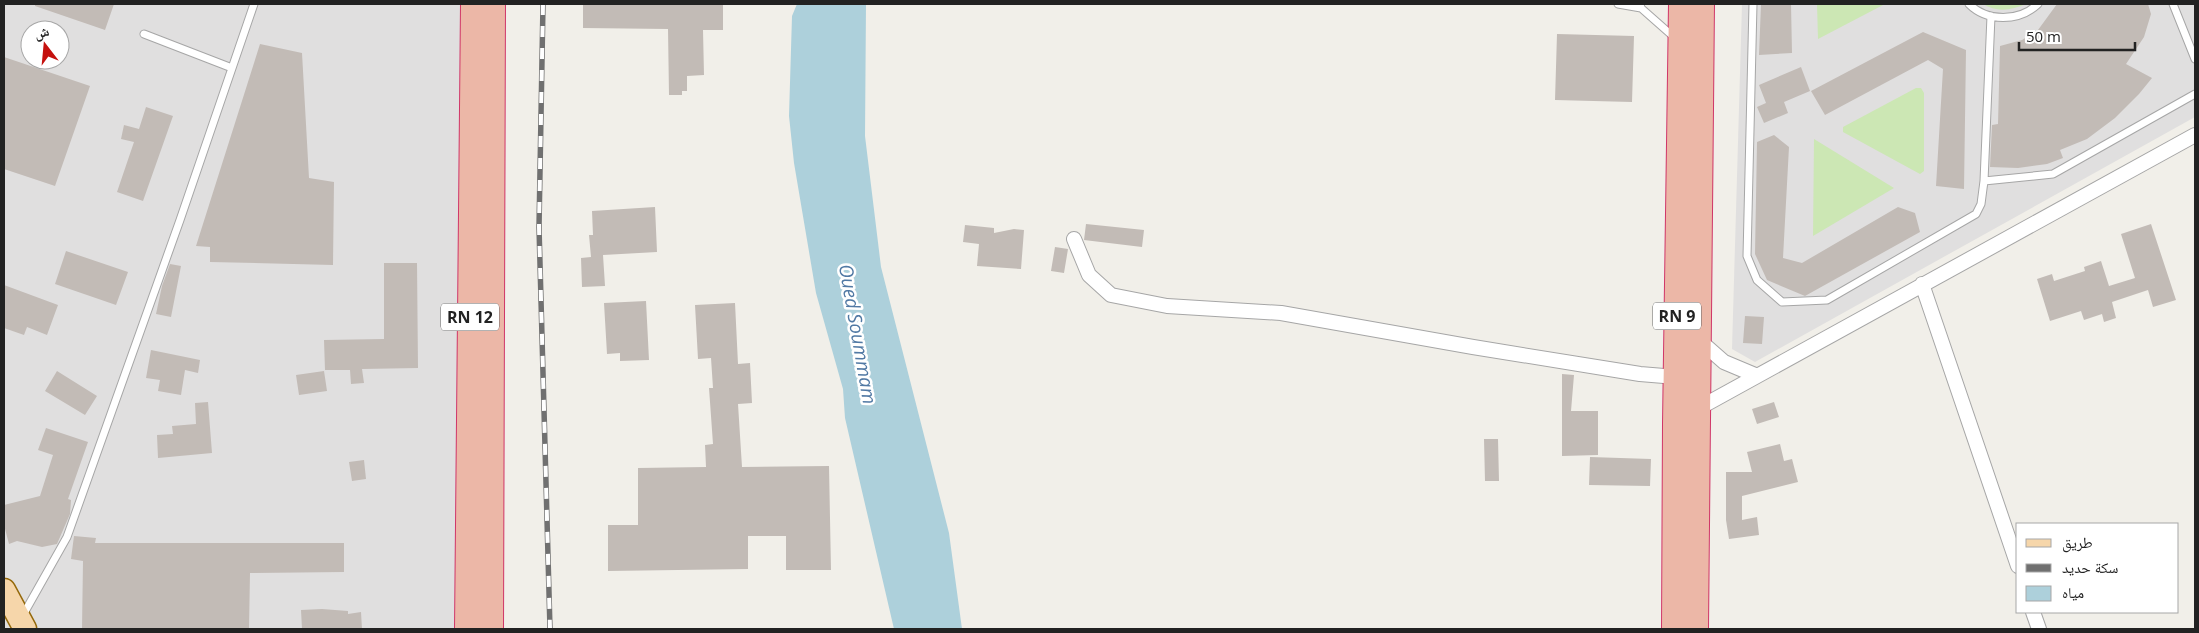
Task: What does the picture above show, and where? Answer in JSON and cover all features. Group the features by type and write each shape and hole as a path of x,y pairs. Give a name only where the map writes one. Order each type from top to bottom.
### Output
{"highway":[{"name":"RN 12","path":"467,629 473,4"},
{"name":"RN 12","path":"491,629 493,4"},
{"name":"RN 9","path":"1674,629 1681,4"},
{"name":"RN 9","path":"1696,629 1702,4"}],"main road":[{"path":"4,590 23,625"}],"street":[{"path":"1698,408 2195,135"},
{"path":"1074,239 1090,275 1111,295 1167,306 1281,313 1483,349 1640,374 1676,377"},
{"path":"1922,284 2016,560"},
{"path":"1700,340 1724,362 1755,376"},
{"path":"2033,613 2039,629"}],"lane":[{"path":"23,625 67,537 180,220 254,4"},
{"path":"1618,4 1641,6 1681,44"},
{"path":"1753,4 1747,256 1757,280 1782,302 1826,300 1976,214 1981,204 1984,181 1991,16"},
{"path":"1969,4 1991,16 2014,16 2025,13 2038,4"},
{"path":"2173,4 2195,60"},
{"path":"144,34 232,68"},
{"path":"1984,181 2053,174 2195,94"}],"shaded area":[{"path":"4,4 481,4 479,629 4,629"},
{"path":"1742,4 2195,4 2195,117 1755,362 1732,349"}],"green space":[{"path":"1817,4 1885,4 1818,39"},
{"path":"1983,4 2026,4 2015,8 1999,10"},
{"path":"1916,88 1921,88 1924,93 1924,171 1920,174 1843,132 1843,127"},
{"path":"1814,139 1894,188 1813,236"}],"water":[{"name":"Oued Soummam","path":"797,4 866,4 865,136 881,267 949,533 962,629 894,629 845,418 843,389 816,293 794,163 789,116 792,16"}],"building":[{"path":"35,4 114,4 105,30 35,6"},
{"path":"583,4 723,4 723,30 703,30 704,75 687,76 687,91 682,91 682,95 669,95 668,29 583,28"},
{"path":"1761,4 1791,4 1792,53 1759,55"},
{"path":"2057,4 2148,4 2151,14 2144,37 2126,64 2152,78 2115,118 2087,139 2060,150 2063,158 2047,164 2018,168 1990,167 1992,125 1998,124 2000,46 2022,40 2038,30"},
{"path":"1923,32 1966,50 1964,189 1936,186 1943,69 1928,60 1825,115 1811,91"},
{"path":"1557,34 1634,36 1632,102 1555,100"},
{"path":"260,44 302,53 309,178 334,182 333,265 210,262 210,247 196,246"},
{"path":"4,57 20,62 20,70 43,70 90,86 55,186 4,169"},
{"path":"1801,67 1810,91 1784,102 1788,113 1764,123 1757,107 1766,103 1759,85"},
{"path":"146,107 173,116 143,201 117,192 134,142 121,139 124,125 139,129"},
{"path":"1774,135 1789,147 1783,258 1802,263 1898,207 1915,213 1920,232 1805,296 1767,280 1755,254 1757,142"},
{"path":"655,207 657,252 603,255 605,286 582,287 581,258 591,257 589,235 593,235 592,211"},
{"path":"1086,224 1144,230 1142,247 1084,240"},
{"path":"2151,224 2176,300 2153,307 2148,290 2112,302 2116,318 2104,322 2102,314 2084,320 2081,311 2050,321 2037,279 2052,274 2054,281 2085,271 2084,267 2101,261 2109,286 2135,278 2121,234"},
{"path":"965,225 994,228 994,233 1014,229 1024,230 1021,269 977,266 979,244 963,242"},
{"path":"1055,247 1068,249 1064,273 1051,271"},
{"path":"66,251 128,272 116,305 55,284"},
{"path":"384,263 417,263 418,368 362,369 364,383 351,384 350,370 325,370 324,340 384,339"},
{"path":"170,264 181,266 171,317 156,314 162,286"},
{"path":"4,285 58,305 47,335 27,327 24,335 4,328"},
{"path":"646,301 649,360 620,361 620,353 607,354 604,303"},
{"path":"735,303 738,364 750,363 752,403 738,404 742,467 829,466 831,570 786,570 786,536 748,536 748,569 608,571 608,525 638,525 638,468 706,467 705,445 713,444 709,388 713,388 711,358 698,359 695,305"},
{"path":"1745,316 1764,317 1762,344 1743,343"},
{"path":"151,350 200,360 198,373 185,370 181,395 158,391 160,380 146,378"},
{"path":"57,371 97,396 85,415 45,391"},
{"path":"324,371 327,391 299,395 296,375"},
{"path":"1562,374 1574,375 1571,411 1598,411 1598,455 1562,456"},
{"path":"208,402 212,453 158,458 157,435 173,434 172,426 196,424 195,403"},
{"path":"1774,402 1779,417 1757,424 1752,409"},
{"path":"46,428 88,442 68,499 71,500 70,514 57,544 42,547 17,541 9,544 4,525 4,505 40,496 53,455 38,450"},
{"path":"1484,439 1498,439 1499,481 1485,481"},
{"path":"1780,444 1784,461 1792,459 1798,482 1742,496 1742,520 1757,517 1759,535 1729,539 1726,520 1726,472 1752,472 1747,452"},
{"path":"1590,457 1651,459 1650,486 1589,485"},
{"path":"364,460 366,479 352,481 349,462"},
{"path":"74,536 96,538 95,543 344,543 344,572 250,573 249,629 82,629 83,561 71,559"},
{"path":"301,610 348,611 348,614 361,612 362,629 302,629"}],"railway":[{"path":"543,4 539,227 550,629"}]}
